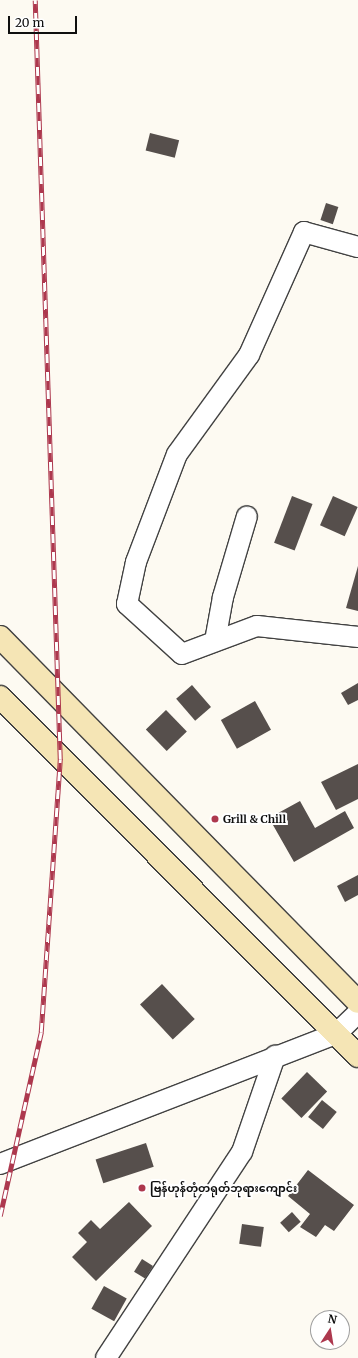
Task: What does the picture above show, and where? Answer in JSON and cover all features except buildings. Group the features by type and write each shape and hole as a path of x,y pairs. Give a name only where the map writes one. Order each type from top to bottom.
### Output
{"main road":[{"path":"0,637 358,1002"},
{"path":"0,697 358,1056"}],"street":[{"path":"358,247 304,232 249,355 177,454 136,562 127,604 182,654 256,626 358,637"},
{"path":"215,641 223,596 247,516"},
{"path":"0,1164 336,1034 358,1013"},
{"path":"106,1358 242,1152 276,1056"}],"railway":[{"path":"0,1216 41,1032 60,759 35,0"}],"place":[{"name":"Grill & Chill","path":"215,819"},
{"name":"ဗြန်ဟုန်တုံတရုတ်ဘုရားကျောင်း","path":"142,1188"}]}
